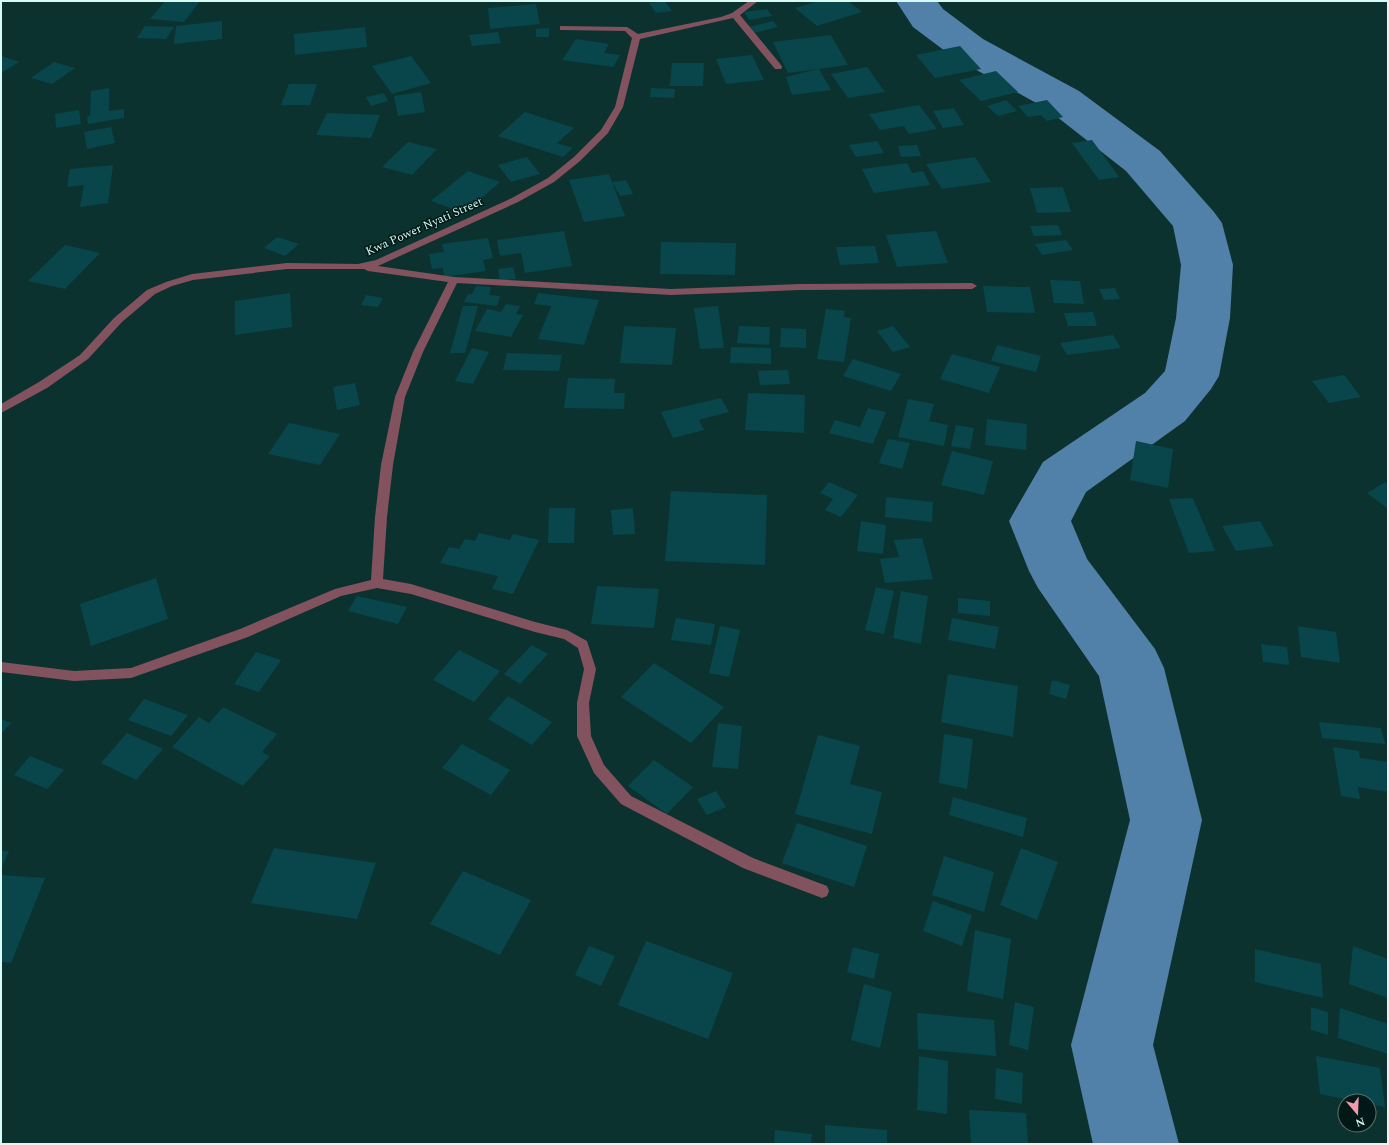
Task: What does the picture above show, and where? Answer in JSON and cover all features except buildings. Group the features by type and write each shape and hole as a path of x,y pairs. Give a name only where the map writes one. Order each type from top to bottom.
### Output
{"street":[{"path":"563,28 627,29 636,37 723,19 735,15 754,1"},
{"path":"735,15 778,67"},
{"name":"Kwa Power Nyati Street","path":"1,409 43,385 84,357 118,320 151,292 168,284 192,277 287,266 358,267 379,263 515,200 551,180 577,159 605,131 619,107 636,37"},
{"path":"358,267 454,280 671,292 800,287 972,286"},
{"path":"377,583 382,509 387,465 400,397 418,352 454,280"},
{"path":"1,667 74,676 131,673 244,633 339,592 377,583 411,589 535,628 567,635 583,646 590,669 583,703 584,736 599,769 626,800 748,863 822,891"}],"waterway":[{"path":"916,1 928,18 968,48 1063,100 1143,161 1197,223 1207,265 1203,318 1191,376 1165,407 1064,477 1040,521 1060,571 1131,668 1166,820 1112,1045 1136,1144"}]}
